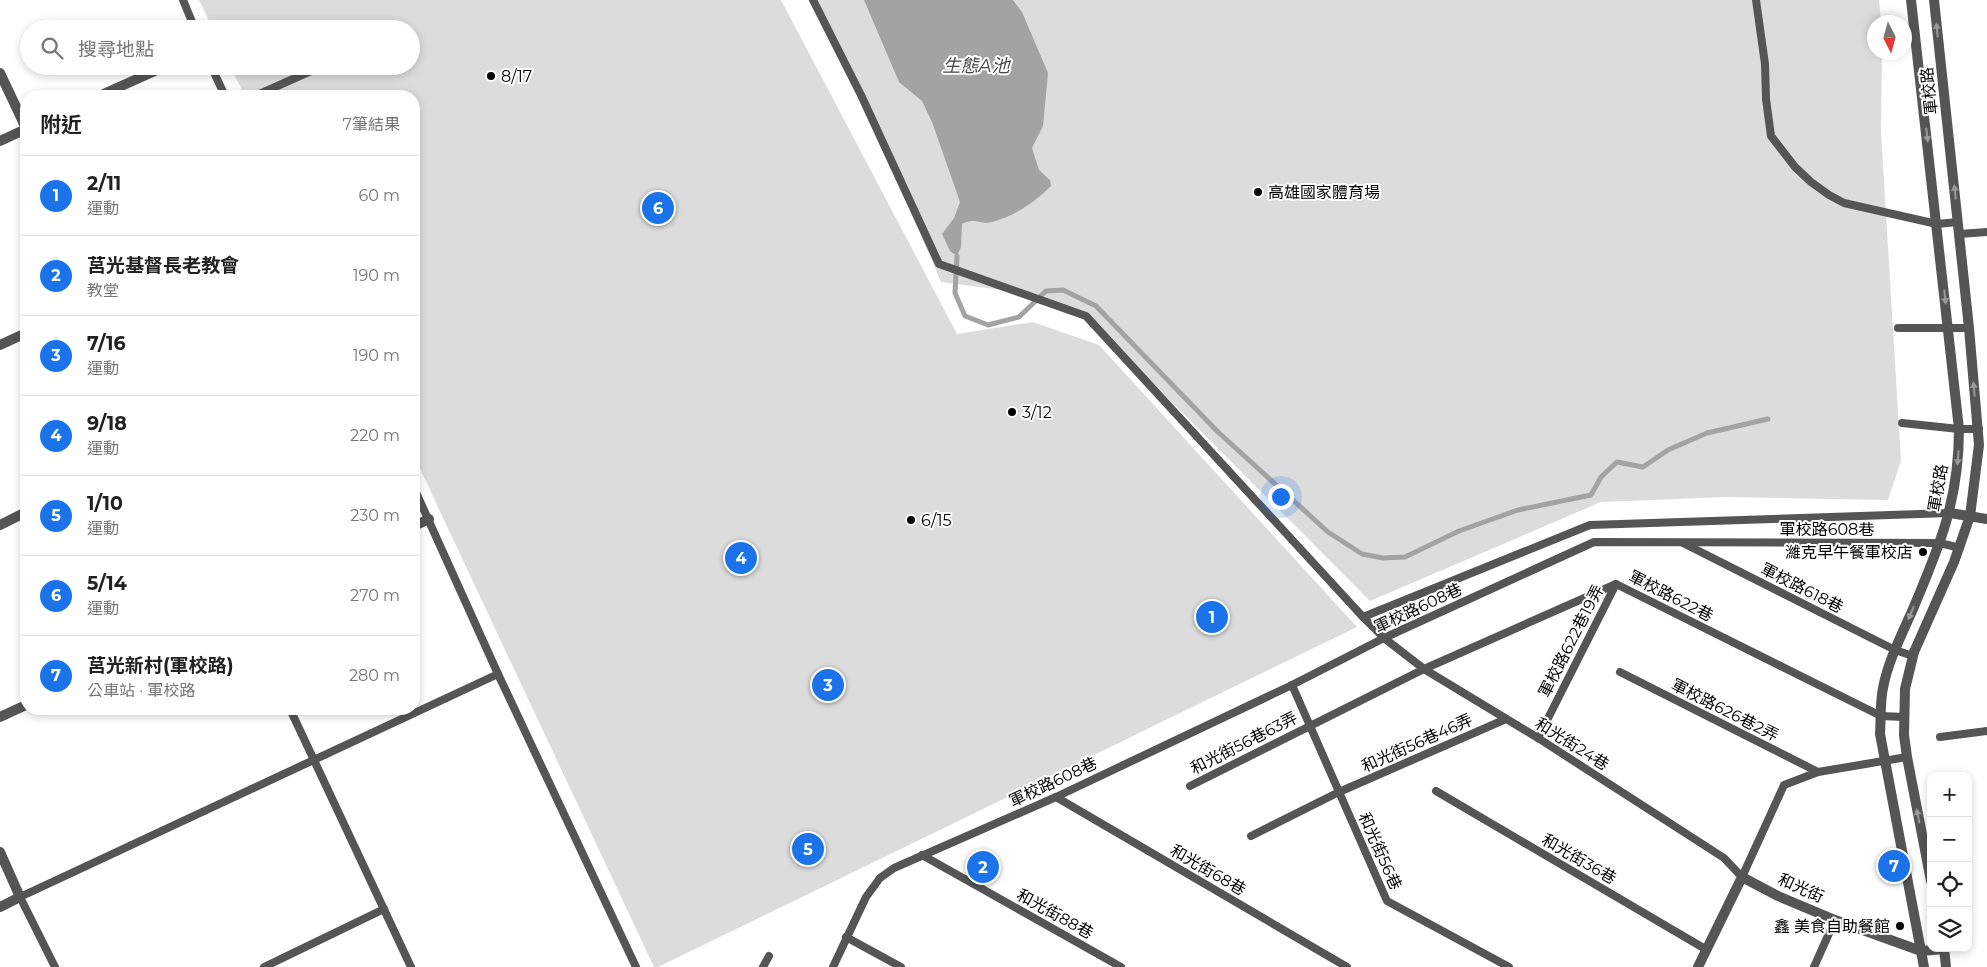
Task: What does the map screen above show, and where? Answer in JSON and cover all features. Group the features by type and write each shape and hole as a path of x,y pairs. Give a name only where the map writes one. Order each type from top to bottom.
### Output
{"street":[{"name":"軍校路","path":"1911,0 1959,429 1956,485 1950,513 1940,543 1895,650 1883,688 1881,716 1880,734 1924,967"},
{"name":"軍校路","path":"1927,862 1904,735 1905,689 1912,656 1960,548 1970,516 1979,445 1969,328 1934,0"},
{"path":"0,73 20,115"},
{"path":"112,90 146,75"},
{"path":"0,140 20,131"},
{"path":"0,345 20,336"},
{"path":"1950,513 1987,519"},
{"path":"0,525 20,515"},
{"path":"420,523 429,518"},
{"path":"0,717 20,708"},
{"path":"0,852 20,897 0,907"},
{"path":"1698,967 1708,950 1742,877"},
{"name":"和光街","path":"1742,877 1778,896 1835,920 1921,950 1927,950"},
{"path":"1944,952 1946,967"}],"lane":[{"path":"183,0 191,20"},
{"name":"和光街24巷","path":"813,0 861,95 940,264 1086,316 1363,618 1384,638 1424,669 1538,738 1724,858 1742,877"},
{"path":"1756,0 1765,64 1766,99 1772,136 1781,150 1811,182 1844,203 1937,224 1958,222"},
{"path":"216,75 223,90"},
{"path":"268,90 302,75"},
{"path":"1959,234 1987,232"},
{"path":"1898,328 1969,328"},
{"path":"1902,423 1959,429 1979,429"},
{"path":"420,500 498,674 636,967"},
{"path":"1363,618 1590,525 1950,513"},
{"name":"軍校路608巷","path":"833,967 866,896 880,878 894,868 1056,797 1292,685 1384,638 1594,542 1940,543 1960,548"},
{"name":"軍校路618巷","path":"1681,542 1895,650 1912,656"},
{"name":"軍校路622巷","path":"1310,725 1424,669 1616,584 1881,716 1904,717"},
{"name":"軍校路622巷19弄","path":"1538,738 1616,584"},
{"name":"軍校路626巷2弄","path":"1620,672 1818,772"},
{"path":"420,710 498,674"},
{"name":"和光街56巷","path":"1292,685 1387,901 1509,967"},
{"path":"293,715 411,967"},
{"path":"56,967 20,897 410,715"},
{"name":"和光街56巷46弄","path":"1251,836 1339,792 1506,719"},
{"name":"和光街56巷63弄","path":"1190,786 1310,725"},
{"path":"1940,738 1987,731"},
{"path":"1742,877 1784,785 1818,772 1907,757"},
{"name":"和光街36巷","path":"1436,791 1708,950"},
{"name":"和光街68巷","path":"1056,797 1347,967"},
{"name":"和光街88巷","path":"922,855 1121,967"},
{"path":"264,967 384,909"},
{"path":"1814,967 1835,920"},
{"path":"846,937 901,967"},
{"path":"763,967 769,956"}],"shaded area":[{"path":"199,0 781,0 957,334 1033,322 1099,345 1357,627 658,967 654,967 420,469 420,90 242,90 234,75 420,75 420,20 209,20"},
{"path":"809,0 1879,0 1880,15 1867,15 1867,60 1882,60 1881,132 1901,461 1888,500 1726,497 1601,502 1370,601 1086,316 1010,291 941,282 861,95"}],"water":[{"name":"生態A池","path":"864,0 1013,0 1022,12 1048,73 1043,126 1032,148 1039,170 1050,180 1051,186 1031,203 1009,216 992,222 970,221 962,224 961,247 957,256 950,251 942,234 954,218 960,202 932,122 922,101 899,82"}],"waterway":[{"path":"957,256 955,293 965,316 988,325 1019,317 1046,291 1063,290 1096,306 1218,432 1328,532 1362,554 1383,558 1405,557 1459,531 1518,510 1591,495 1601,477 1617,462 1643,467 1668,450 1707,433 1768,419"}],"place":[{"name":"8/17","path":"491,76"},
{"name":"高雄國家體育場","path":"1258,192"},
{"name":"5/14","path":"658,208"},
{"name":"3/12","path":"1012,412"},
{"name":"6/15","path":"911,520"},
{"name":"濰克早午餐軍校店","path":"1923,552"},
{"name":"9/18","path":"741,558"},
{"name":"2/11","path":"1212,617"},
{"name":"7/16","path":"828,685"},
{"name":"1/10","path":"808,849"},
{"name":"莒光新村(軍校路)","path":"1894,866"},
{"name":"莒光基督長老教會","path":"983,867"},
{"name":"鑫 美食自助餐館","path":"1900,926"}]}
